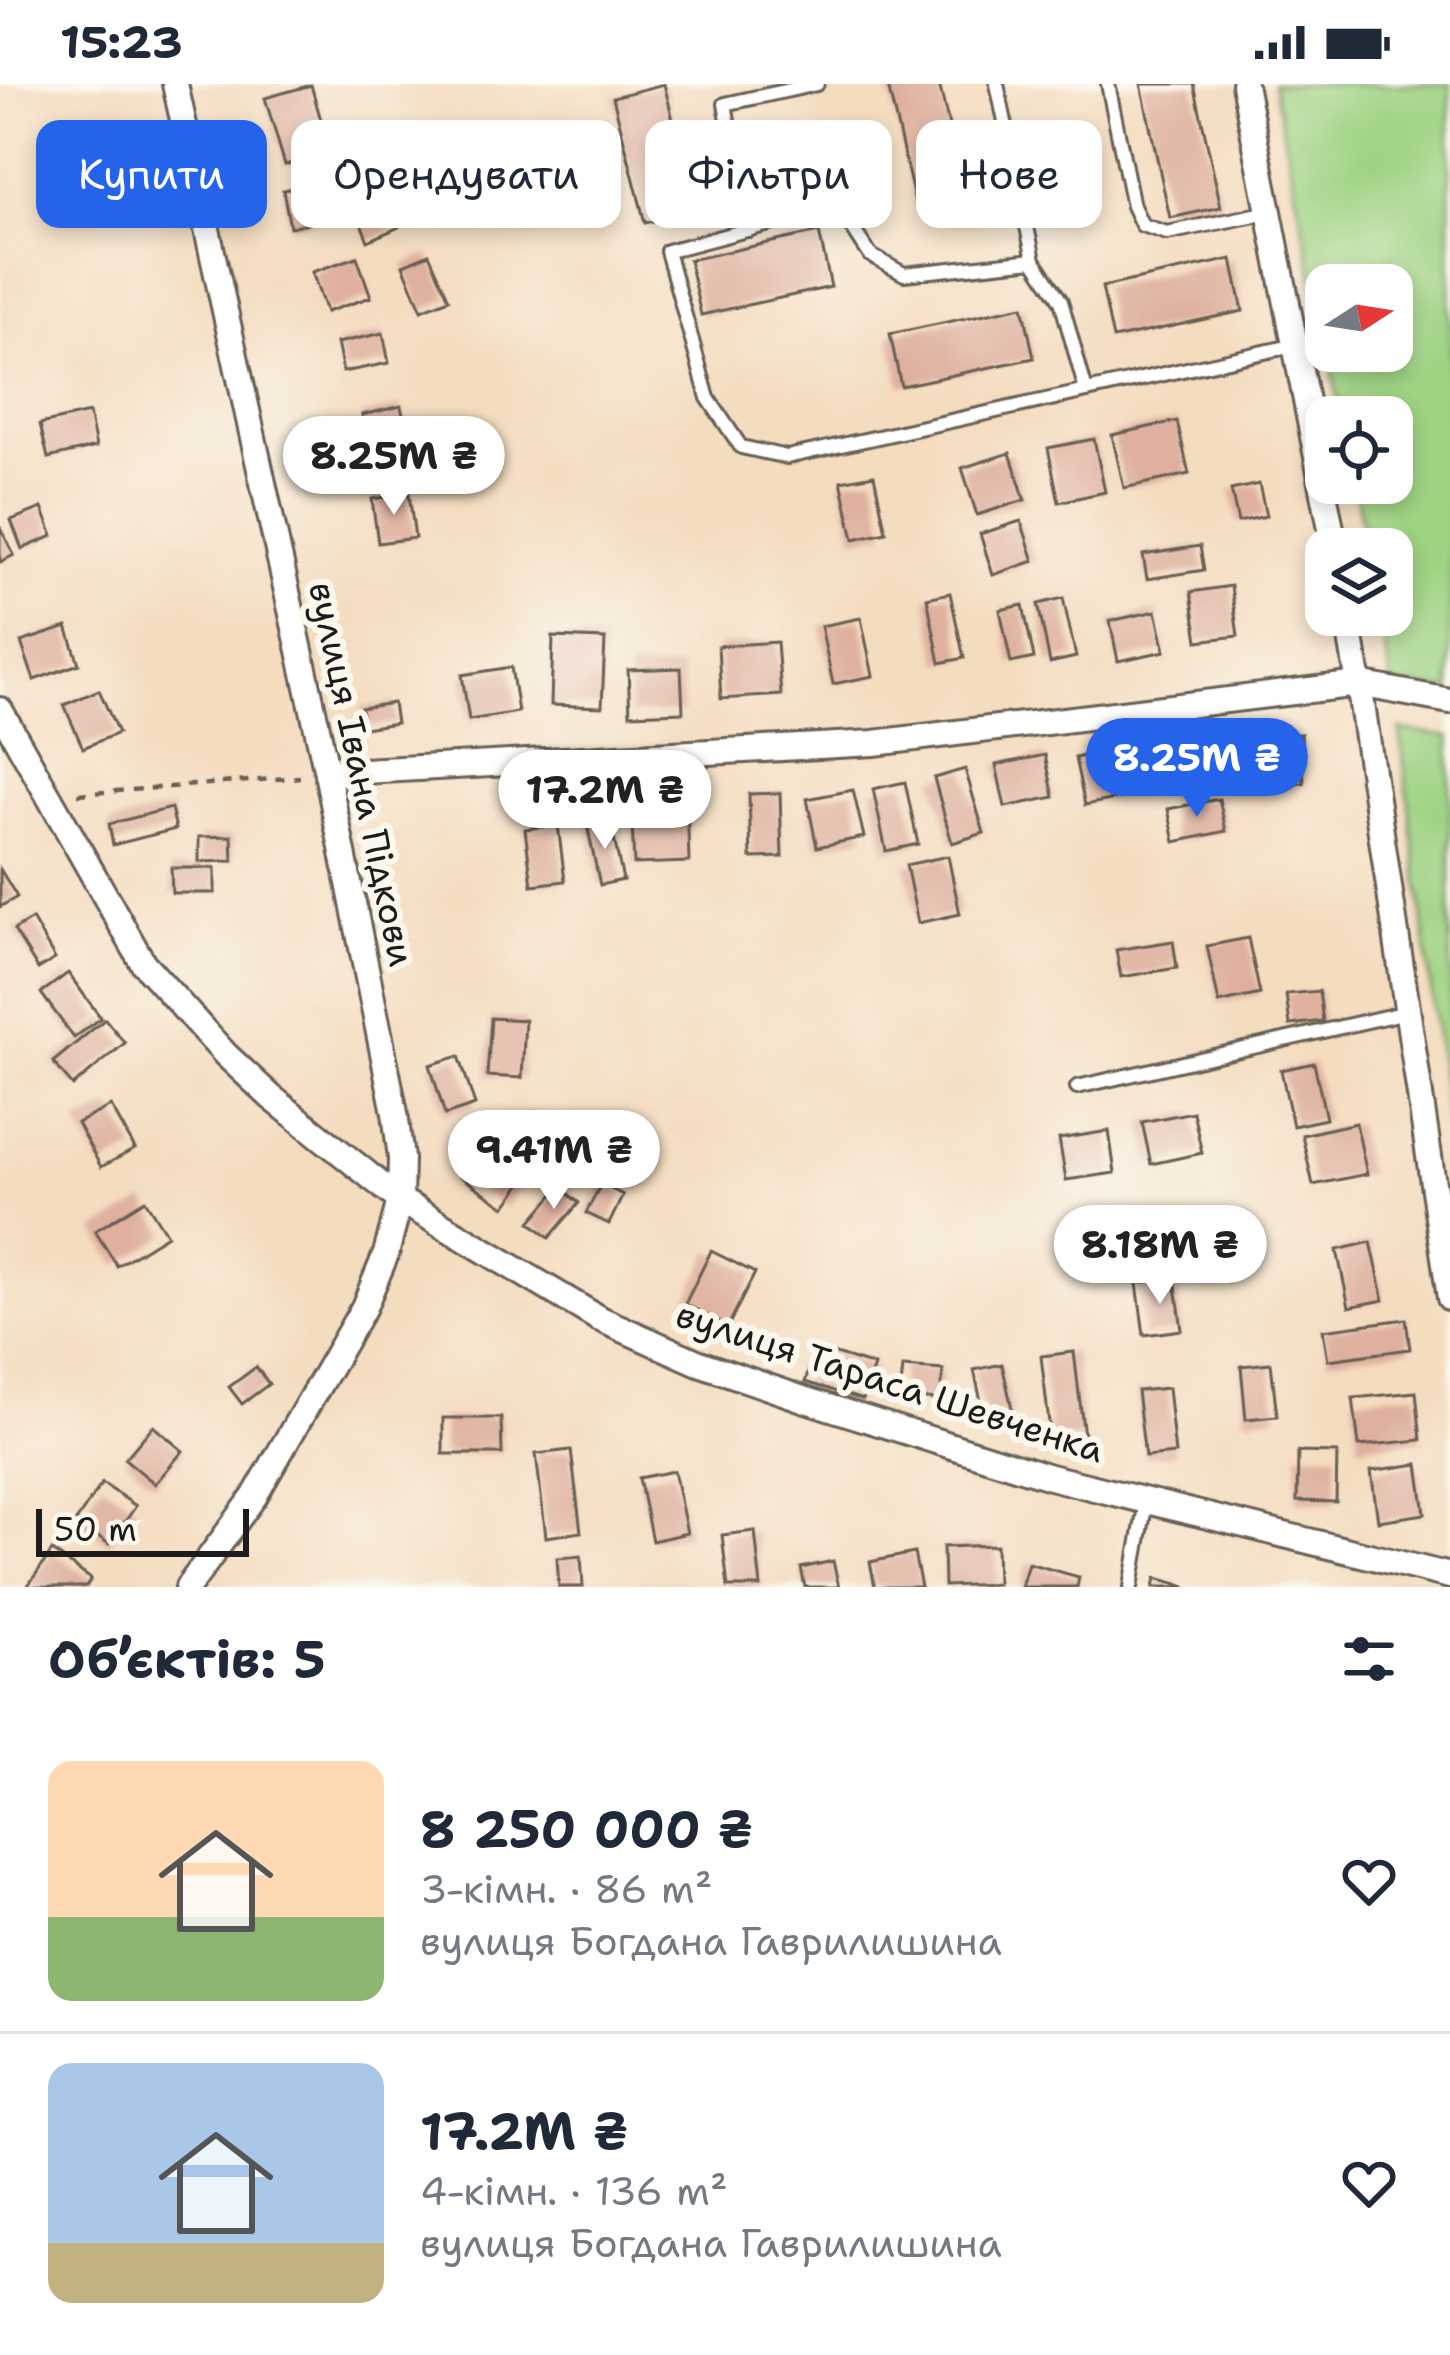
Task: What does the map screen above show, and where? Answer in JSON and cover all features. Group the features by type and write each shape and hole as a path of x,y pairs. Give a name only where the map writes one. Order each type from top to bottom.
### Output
{"street":[{"name":"вулиця Івана Підкови","path":"175,84 327,773 400,1158 400,1200 386,1254 364,1307 254,1497 188,1587"},
{"path":"1244,84 1330,528"},
{"path":"1351,636 1450,1298"},
{"path":"327,773 874,742 1359,684 1450,701"},
{"name":"вулиця Тараса Шевченка","path":"0,710 143,963 271,1097 400,1200 598,1318 699,1363 1049,1477 1450,1576"}],"lane":[{"path":"749,230 725,104 817,84"},
{"path":"997,84 1034,260 1061,301 1086,391"},
{"path":"1108,84 1132,206 1142,225 1167,233 1270,212"},
{"path":"1034,260 904,274 870,255 838,206 667,251 708,398 740,448 787,458 1297,344"},
{"path":"1077,1087 1408,1012"},
{"path":"1131,1587 1146,1501"}],"path":[{"path":"49,797 327,773"}],"green space":[{"path":"1273,84 1450,84 1450,690 1392,683 1383,636 1413,636 1413,528 1362,528 1358,504 1413,504 1413,396 1337,396 1333,372 1413,372 1413,264 1311,264"},
{"path":"1400,730 1450,737 1450,1148"}],"building":[{"path":"664,84 673,120 645,120 645,223 621,120 613,97"},
{"path":"939,84 948,120 916,120 916,207 888,86"},
{"path":"1141,84 1194,84 1221,207 1170,218"},
{"path":"311,85 321,120 291,120 291,163 285,165 265,98"},
{"path":"291,188 291,227 290,227 283,190"},
{"path":"363,228 397,228 368,241"},
{"path":"819,232 831,287 701,315 689,260"},
{"path":"429,254 449,299 422,310 403,265"},
{"path":"357,257 371,297 326,312 312,272"},
{"path":"1232,259 1243,311 1113,339 1102,287"},
{"path":"1023,306 1034,358 901,386 890,334"},
{"path":"383,333 389,363 343,372 337,343"},
{"path":"401,406 409,442 369,450 362,415"},
{"path":"89,413 96,447 48,458 40,424"},
{"path":"1177,421 1189,474 1124,488 1112,435"},
{"path":"1094,439 1105,492 1059,502 1048,448"},
{"path":"1010,453 1025,500 977,515 962,468"},
{"path":"874,475 886,532 854,539 841,481"},
{"path":"1259,484 1266,516 1238,522 1231,490"},
{"path":"409,494 415,538 378,543 372,499"},
{"path":"42,508 53,536 22,549 11,520"},
{"path":"1021,521 1034,561 993,575 980,534"},
{"path":"0,527 14,555 0,562"},
{"path":"1200,546 1204,570 1147,579 1143,555"},
{"path":"1231,586 1238,636 1198,641 1191,592"},
{"path":"950,593 964,658 940,663 927,598"},
{"path":"1063,598 1076,657 1050,663 1038,604"},
{"path":"1023,605 1034,658 1011,663 1000,610"},
{"path":"1156,611 1165,651 1118,661 1110,621"},
{"path":"861,618 873,676 833,684 821,626"},
{"path":"67,627 79,664 34,680 21,642"},
{"path":"553,637 605,639 602,707 551,705"},
{"path":"777,642 781,695 721,699 718,646"},
{"path":"511,667 518,712 469,720 462,675"},
{"path":"681,668 683,712 630,714 628,670"},
{"path":"99,690 118,733 83,748 64,705"},
{"path":"393,703 396,723 364,728 361,708"},
{"path":"1301,734 1304,783 1259,787 1256,738"},
{"path":"1130,746 1140,794 1085,805 1075,758"},
{"path":"1045,755 1054,797 1005,807 996,765"},
{"path":"965,769 984,833 952,843 934,778"},
{"path":"905,782 918,844 886,851 873,789"},
{"path":"853,790 864,837 817,847 807,799"},
{"path":"780,793 782,857 751,858 749,794"},
{"path":"1219,799 1226,831 1175,842 1168,809"},
{"path":"687,800 689,862 634,864 631,803"},
{"path":"171,808 176,829 113,845 109,824"},
{"path":"610,820 623,880 600,885 587,825"},
{"path":"558,825 565,881 532,885 525,829"},
{"path":"232,836 233,861 199,862 199,837"},
{"path":"948,856 960,914 918,923 906,865"},
{"path":"171,868 215,868 215,893 172,893"},
{"path":"0,869 17,897 0,907"},
{"path":"32,919 55,959 38,969 14,930"},
{"path":"1248,938 1260,994 1219,1003 1207,946"},
{"path":"1173,941 1177,968 1121,977 1116,950"},
{"path":"68,973 101,1018 74,1038 41,993"},
{"path":"1319,991 1323,1021 1290,1025 1286,994"},
{"path":"491,1018 525,1020 522,1078 487,1076"},
{"path":"105,1019 125,1043 73,1086 53,1062"},
{"path":"459,1056 475,1105 445,1115 430,1065"},
{"path":"1314,1063 1326,1119 1293,1126 1281,1070"},
{"path":"111,1106 135,1149 101,1167 77,1123"},
{"path":"1193,1112 1202,1153 1151,1164 1142,1122"},
{"path":"525,1113 554,1119 546,1158 518,1152"},
{"path":"1356,1123 1367,1174 1313,1185 1302,1135"},
{"path":"1109,1131 1115,1173 1066,1180 1059,1139"},
{"path":"592,1138 608,1149 587,1180 570,1168"},
{"path":"479,1148 525,1179 505,1207 460,1176"},
{"path":"601,1184 623,1195 609,1224 586,1213"},
{"path":"560,1187 579,1203 549,1238 530,1222"},
{"path":"145,1200 167,1235 117,1266 95,1231"},
{"path":"1371,1242 1384,1300 1349,1307 1337,1250"},
{"path":"711,1251 755,1273 728,1326 685,1304"},
{"path":"1175,1278 1182,1330 1144,1335 1137,1283"},
{"path":"1406,1319 1410,1349 1328,1360 1323,1330"},
{"path":"816,1348 874,1366 863,1400 805,1382"},
{"path":"1074,1352 1084,1436 1051,1440 1041,1356"},
{"path":"1271,1363 1277,1416 1246,1419 1241,1366"},
{"path":"1002,1364 1013,1413 985,1419 974,1370"},
{"path":"256,1367 269,1384 242,1404 229,1387"},
{"path":"903,1367 943,1370 940,1400 900,1397"},
{"path":"1168,1388 1175,1454 1145,1457 1137,1391"},
{"path":"1416,1392 1421,1440 1359,1446 1353,1398"},
{"path":"443,1418 501,1418 502,1454 443,1454"},
{"path":"153,1426 183,1451 155,1484 125,1459"},
{"path":"571,1450 581,1532 546,1537 536,1454"},
{"path":"1298,1452 1337,1453 1336,1502 1297,1501"},
{"path":"1418,1464 1425,1514 1378,1521 1371,1471"},
{"path":"674,1471 687,1533 652,1541 639,1478"},
{"path":"102,1483 136,1506 109,1544 76,1521"},
{"path":"755,1531 761,1587 728,1587 722,1535"},
{"path":"996,1545 997,1584 944,1586 943,1547"},
{"path":"52,1551 91,1579 86,1587 27,1587"},
{"path":"914,1553 921,1587 875,1587 870,1562"},
{"path":"581,1556 583,1587 559,1587 557,1558"},
{"path":"833,1561 839,1587 805,1587 801,1568"},
{"path":"1028,1563 1079,1577 1077,1587 1021,1587"},
{"path":"1156,1578 1185,1586 1185,1587 1154,1587"}]}
